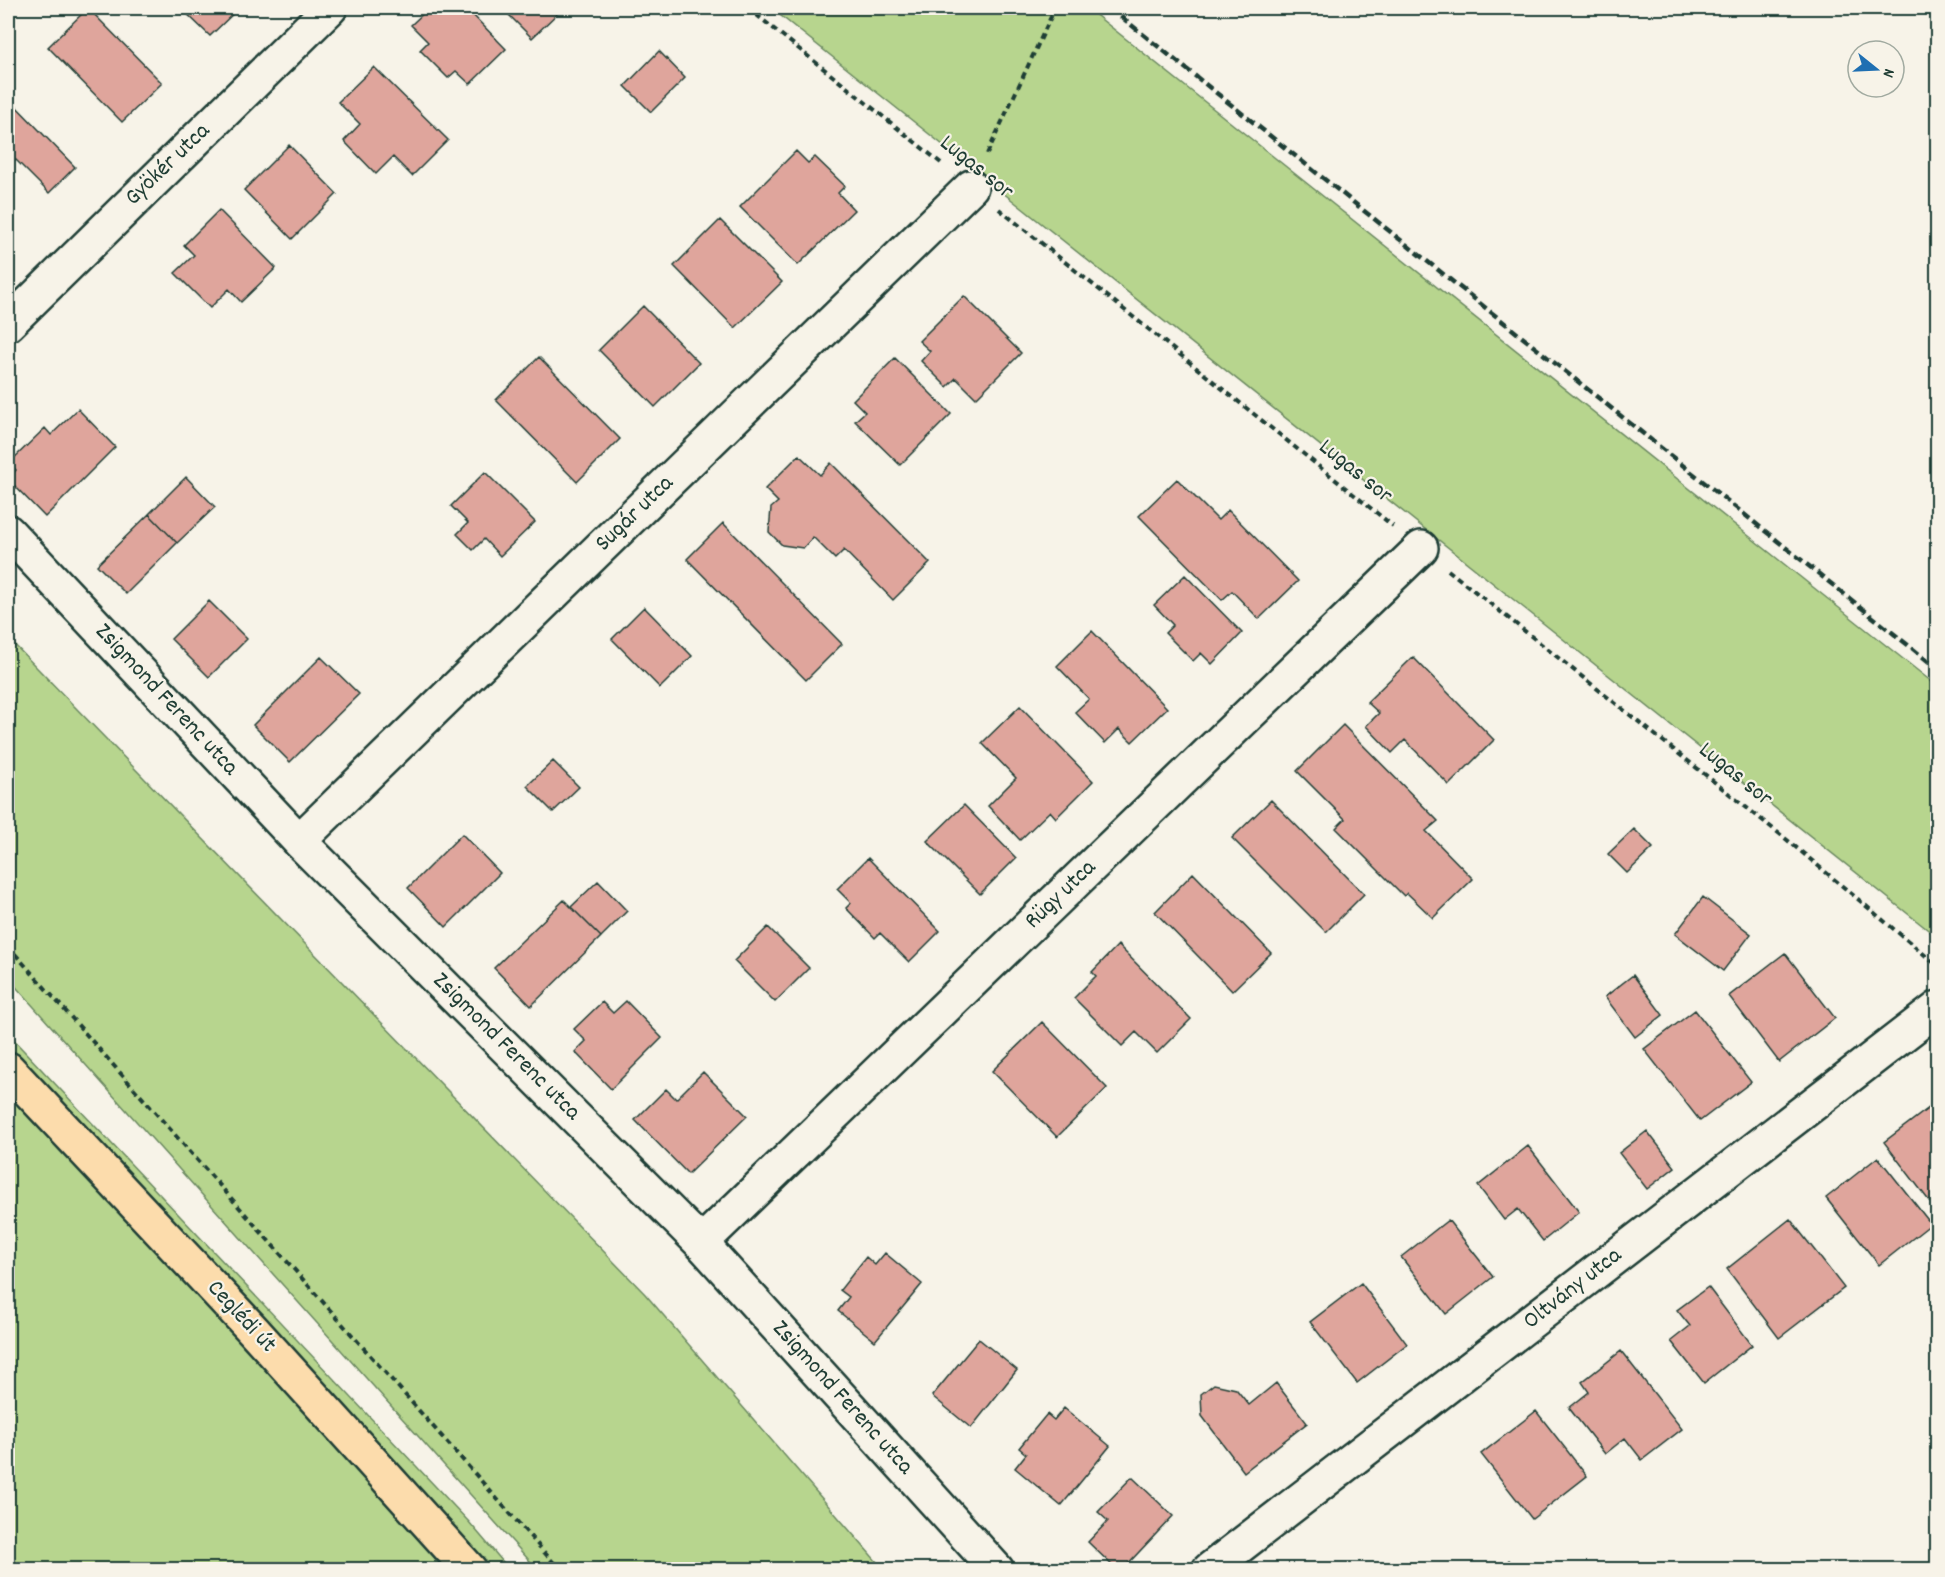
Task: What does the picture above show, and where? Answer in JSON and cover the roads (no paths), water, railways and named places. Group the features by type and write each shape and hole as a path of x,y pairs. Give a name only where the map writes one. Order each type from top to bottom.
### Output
{"main road":[{"name":"Ceglédi út","path":"8,1069 254,1331 470,1569"}],"street":[{"name":"Gyökér utca","path":"8,324 330,8"},
{"name":"Sugár utca","path":"299,841 971,188"},
{"name":"Zsigmond Ferenc utca","path":"8,532 299,841 701,1242 997,1569"},
{"name":"Rügy utca","path":"701,1242 1421,548"},
{"name":"Oltvány utca","path":"1209,1569 1938,1008"}],"railway":[{"path":"1110,8 1938,669"}]}
